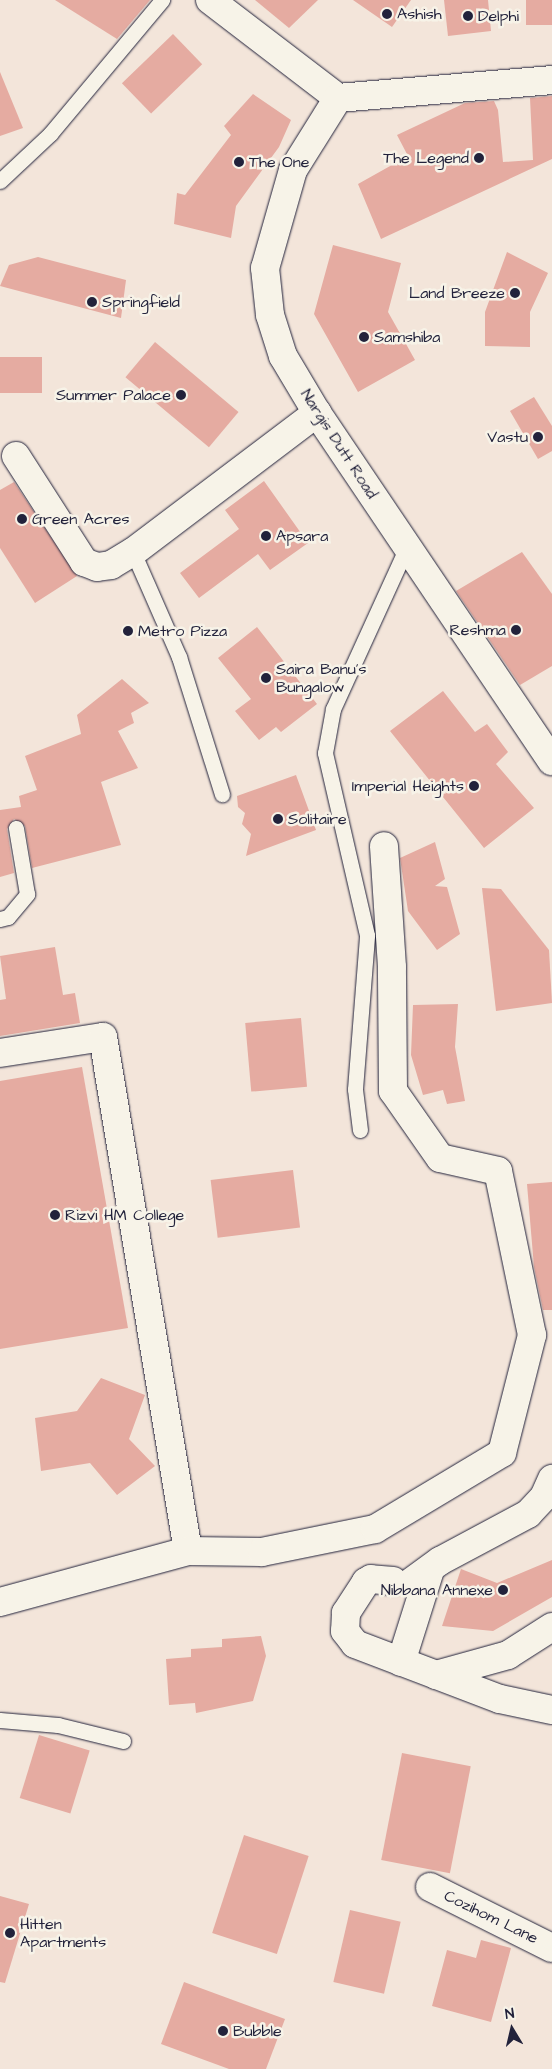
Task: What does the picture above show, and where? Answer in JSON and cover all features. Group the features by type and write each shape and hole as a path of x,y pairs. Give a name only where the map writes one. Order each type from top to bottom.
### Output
{"street":[{"path":"210,0 338,98 552,80"},
{"name":"Nargis Dutt Road","path":"338,98 293,170 265,268 270,314 283,356 317,413 406,549 552,761"},
{"path":"16,456 84,562 97,567 111,564 133,552 317,413"},
{"path":"0,1602 188,1551 262,1552 375,1529 502,1454 532,1335 498,1171 440,1158 392,1091 392,967 384,846"},
{"path":"0,1053 103,1037 188,1551"},
{"path":"549,1491 528,1514 411,1578 371,1579 366,1582 346,1613 346,1631 355,1644 401,1662 500,1699 552,1710"},
{"path":"401,1662 411,1578"},
{"path":"436,1675 508,1655 552,1628"},
{"name":"Cozihom Lane","path":"430,1887 552,1948"}],"lane":[{"path":"0,181 50,134 162,0"},
{"path":"360,1130 355,1089 359,1006 367,935 325,753 333,709 406,549"},
{"path":"133,552 179,657 222,794"},
{"path":"0,919 8,917 27,894 16,828"},
{"path":"0,1720 58,1725 123,1741"}],"building":[{"path":"55,0 150,0 117,39"},
{"path":"255,0 318,0 289,28"},
{"name":"Ashish","path":"353,0 411,0 392,27"},
{"name":"Delphi","path":"444,0 488,0 491,31 448,36"},
{"path":"526,0 552,0 552,25 526,25"},
{"path":"173,34 202,64 151,114 122,83"},
{"path":"0,72 23,128 0,136"},
{"name":"The One","path":"253,94 291,120 279,147 236,206 231,238 174,224 177,193 185,195 231,135 224,126"},
{"name":"The Legend","path":"552,96 552,159 381,239 358,184 408,156 397,135 465,103 494,101 498,110 503,162 533,160 530,98"},
{"name":"Samshiba","path":"333,245 401,263 388,312 415,360 358,392 314,314"},
{"name":"Land Breeze","path":"507,252 548,273 530,312 530,347 485,346 485,312"},
{"name":"Springfield","path":"38,257 126,280 121,318 0,286 9,265"},
{"name":"Summer Palace","path":"155,342 238,412 209,447 125,377"},
{"path":"0,357 42,357 42,393 0,393"},
{"name":"Vastu","path":"534,397 552,426 552,451 538,459 510,411"},
{"name":"Apsara","path":"264,481 308,543 270,570 258,554 199,598 180,573 239,529 225,510"},
{"name":"Green Acres","path":"14,482 77,576 35,603 0,548 0,490"},
{"name":"Reshma","path":"522,552 552,594 552,666 520,685 456,591"},
{"name":"Saira Banu's Bungalow","path":"257,627 317,704 281,732 276,727 259,740 235,711 251,699 218,658"},
{"path":"122,679 149,703 131,713 134,723 118,731 138,768 101,782 121,845 32,868 25,826 14,819 7,829 14,873 0,877 0,810 21,807 19,796 37,790 25,756 81,734 77,715"},
{"name":"Imperial Heights","path":"443,691 475,732 487,724 508,752 496,764 534,808 484,848 390,731"},
{"name":"Solitaire","path":"296,775 316,830 246,856 251,834 242,824 245,813 238,807 237,796"},
{"path":"435,842 445,879 435,886 447,887 460,934 437,950 408,911 400,858"},
{"path":"482,888 501,889 549,950 552,1003 496,1011"},
{"path":"55,947 63,995 75,993 80,1023 0,1036 0,1000 6,999 0,956"},
{"path":"458,1004 455,1047 465,1101 447,1104 443,1090 423,1095 411,1055 413,1005"},
{"path":"301,1018 307,1087 251,1092 245,1023"},
{"name":"Rizvi HM College","path":"82,1067 128,1328 0,1349 0,1081"},
{"path":"293,1170 300,1228 218,1238 211,1180"},
{"path":"552,1182 552,1310 543,1310 534,1267 527,1184"},
{"path":"101,1378 145,1395 129,1439 155,1466 117,1495 90,1463 41,1471 35,1418 77,1411"},
{"name":"Nibbana Annexe","path":"552,1560 552,1597 493,1631 442,1626 461,1569 497,1583"},
{"path":"261,1636 266,1656 253,1701 196,1713 195,1703 169,1705 166,1659 191,1657 191,1649 222,1647 222,1639"},
{"path":"39,1735 90,1750 70,1814 20,1798"},
{"path":"402,1753 471,1766 450,1873 381,1860"},
{"path":"244,1835 309,1856 277,1954 212,1933"},
{"name":"Hitten Apartments","path":"0,1896 29,1904 5,1983 0,1982"},
{"path":"350,1910 401,1922 384,1994 333,1982"},
{"path":"481,1940 511,1948 491,2022 432,2006 447,1950 476,1958"},
{"name":"Bubble","path":"184,1982 285,2019 266,2069 229,2069 161,2044"}],"place":[{"name":"Ashish","path":"387,14"},
{"name":"Delphi","path":"468,16"},
{"name":"The Legend","path":"479,158"},
{"name":"The One","path":"239,162"},
{"name":"Land Breeze","path":"515,293"},
{"name":"Springfield","path":"92,302"},
{"name":"Samshiba","path":"364,337"},
{"name":"Summer Palace","path":"181,395"},
{"name":"Vastu","path":"538,437"},
{"name":"Green Acres","path":"22,519"},
{"name":"Apsara","path":"266,536"},
{"name":"Reshma","path":"516,630"},
{"name":"Metro Pizza","path":"128,631"},
{"name":"Saira Banu's Bungalow","path":"266,678"},
{"name":"Imperial Heights","path":"474,786"},
{"name":"Solitaire","path":"278,819"},
{"name":"Rizvi HM College","path":"55,1215"},
{"name":"Nibbana Annexe","path":"503,1590"},
{"name":"Hitten Apartments","path":"10,1933"},
{"name":"Bubble","path":"223,2031"}]}
